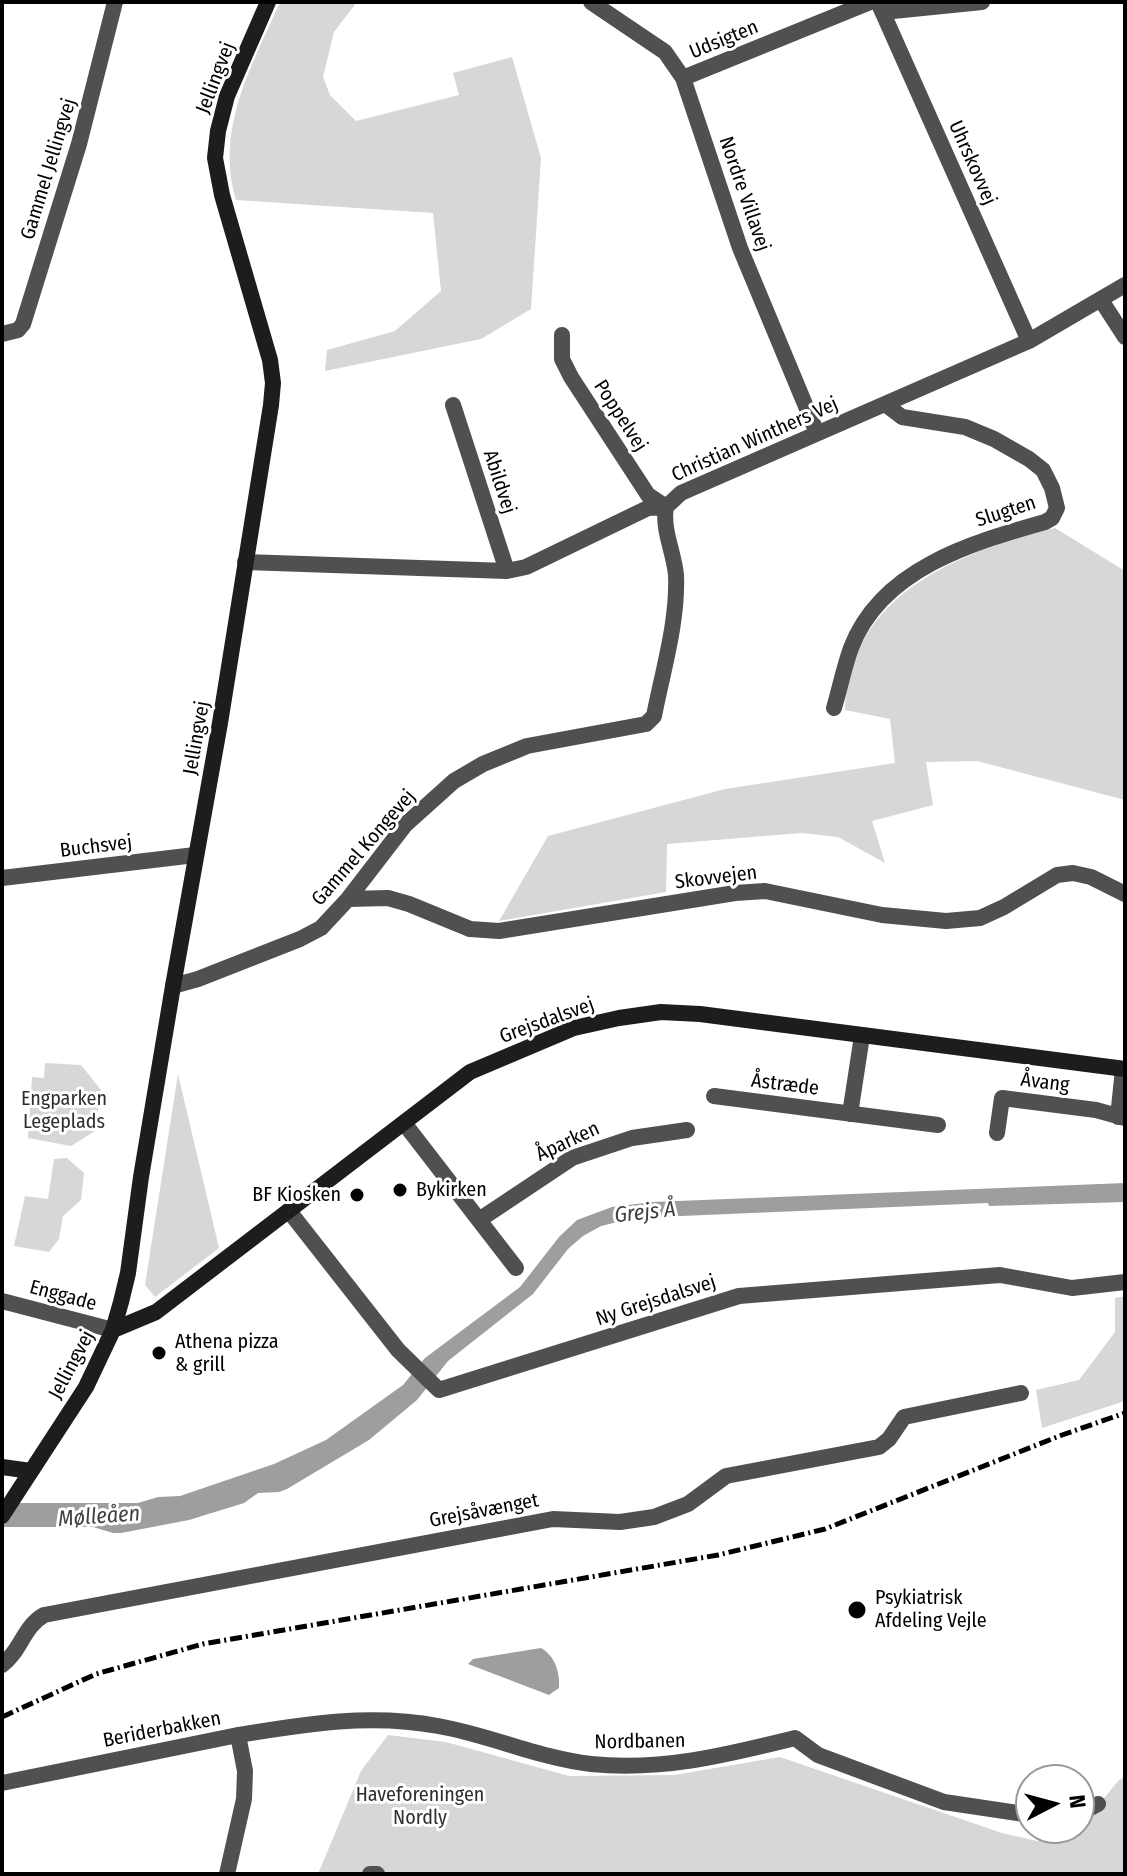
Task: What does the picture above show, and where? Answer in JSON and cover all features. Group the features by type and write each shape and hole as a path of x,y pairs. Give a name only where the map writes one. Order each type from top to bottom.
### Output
{"main road":[{"name":"Jellingvej","path":"2,1516 86,1387 113,1330 128,1273 141,1177 217,739 273,383 263,334 217,179 215,158 227,96 268,2"},
{"name":"Grejsdalsvej","path":"113,1330 156,1312 470,1072 574,1028 661,1012 700,1014 1124,1069"},
{"path":"2,1467 31,1471"}],"street":[{"name":"Gammel Jellingvej","path":"2,334 18,330 23,324 79,144 115,2"},
{"name":"Nordre Villavej","path":"591,2 665,52 683,78 740,248 817,433"},
{"name":"Udsigten","path":"683,78 877,5 982,2"},
{"name":"Uhrskovvej","path":"877,5 1029,341"},
{"name":"Christian Winthers Vej","path":"245,562 507,571 526,567 648,508 666,507 681,493 1029,341 1125,285"},
{"path":"1101,300 1125,337"},
{"name":"Poppelvej","path":"562,335 562,359 571,377 648,495 666,507"},
{"name":"Slugten","path":"834,708 851,648 865,620 889,593 960,548 1045,522 1052,518 1057,508 1043,470 1029,459 965,427 902,417 885,404"},
{"name":"Abildvej","path":"453,405 507,571"},
{"name":"Gammel Kongevej","path":"173,986 198,979 321,928 348,899 405,825 454,781 503,754 527,746 646,724 654,716 675,605 676,571 665,525 666,507"},
{"name":"Buchsvej","path":"2,878 195,855"},
{"name":"Skovvejen","path":"348,899 388,898 470,929 499,931 735,893 765,891 882,915 957,920 980,918 1057,875 1073,873 1091,877 1125,894"},
{"path":"850,1114 862,1036"},
{"name":"Åvang","path":"997,1133 1002,1098 1096,1110 1121,1118 1124,1069"},
{"name":"Åstræde","path":"714,1096 938,1125"},
{"path":"404,1123 516,1268"},
{"name":"Åparken","path":"479,1220 572,1158 632,1138 687,1130"},
{"name":"Ny Grejsdalsvej","path":"289,1211 414,1368 434,1388 445,1390 739,1296 1000,1275 1072,1288 1125,1282"},
{"name":"Enggade","path":"2,1301 113,1330"},
{"name":"Grejsåvænget","path":"2,1665 32,1622 44,1615 553,1519 620,1522 654,1517 688,1504 726,1476 879,1447 889,1439 904,1417 1021,1393"},
{"name":"Nordbanen","path":"238,1735 328,1720 372,1719 438,1726 545,1756 592,1764 656,1765 706,1760 795,1738 818,1755 944,1802 1015,1813"},
{"name":"Beriderbakken","path":"2,1783 238,1735 245,1771 244,1799 227,1874"},
{"path":"370,1874 377,1874"}],"green space":[{"path":"280,2 357,2 334,32 323,77 330,95 356,121 459,95 453,73 512,57 541,158 531,309 481,339 325,371 327,350 395,331 441,291 433,213 236,200 230,148 233,123 248,74"},
{"path":"1055,528 1125,571 1125,800 977,761 926,762 933,805 872,821 885,863 838,837 801,833 667,844 666,892 499,921 548,836 725,789 895,763 890,719 845,710 851,670 866,636 888,608 916,584 947,566 982,550"},
{"name":"Engparken Legeplads","path":"45,1063 81,1065 101,1090 95,1131 71,1146 28,1138 32,1077 44,1078"},
{"path":"178,1074 219,1248 155,1297 145,1285"},
{"path":"67,1158 84,1173 81,1200 63,1216 59,1239 49,1252 14,1246 25,1196 48,1199 54,1159"},
{"path":"1125,1296 1125,1401 1042,1428 1036,1390 1079,1380 1115,1332 1115,1298"},
{"name":"Haveforeningen Nordly","path":"388,1735 446,1742 569,1776 674,1775 780,1757 1015,1836 1015,1844 1095,1844 1095,1809 1125,1777 1125,1874 318,1874 361,1771"}],"water":[{"path":"1125,1183 1125,1202 989,1206 988,1203 634,1218 601,1226 568,1249 533,1294 448,1361 417,1400 369,1440 287,1489 258,1493 244,1503 189,1520 121,1533 93,1527 2,1527 2,1503 138,1503 158,1497 180,1496 274,1464 326,1440 403,1385 425,1358 520,1287 559,1237 577,1220 612,1207 653,1202"},
{"path":"541,1648 553,1660 559,1676 559,1688 549,1695 468,1664 473,1659"}],"railway":[{"path":"2,1717 96,1674 203,1644 718,1555 825,1529 1125,1413"}],"place":[{"name":"Bykirken","path":"400,1190"},
{"name":"BF Kiosken","path":"357,1195"},
{"name":"Athena pizza & grill","path":"159,1353"},
{"name":"Psykiatrisk Afdeling Vejle","path":"857,1610"}],"water label":[{"name":"Grejs Å","path":"645,1213"},
{"name":"Mølleåen","path":"99,1517"}]}
